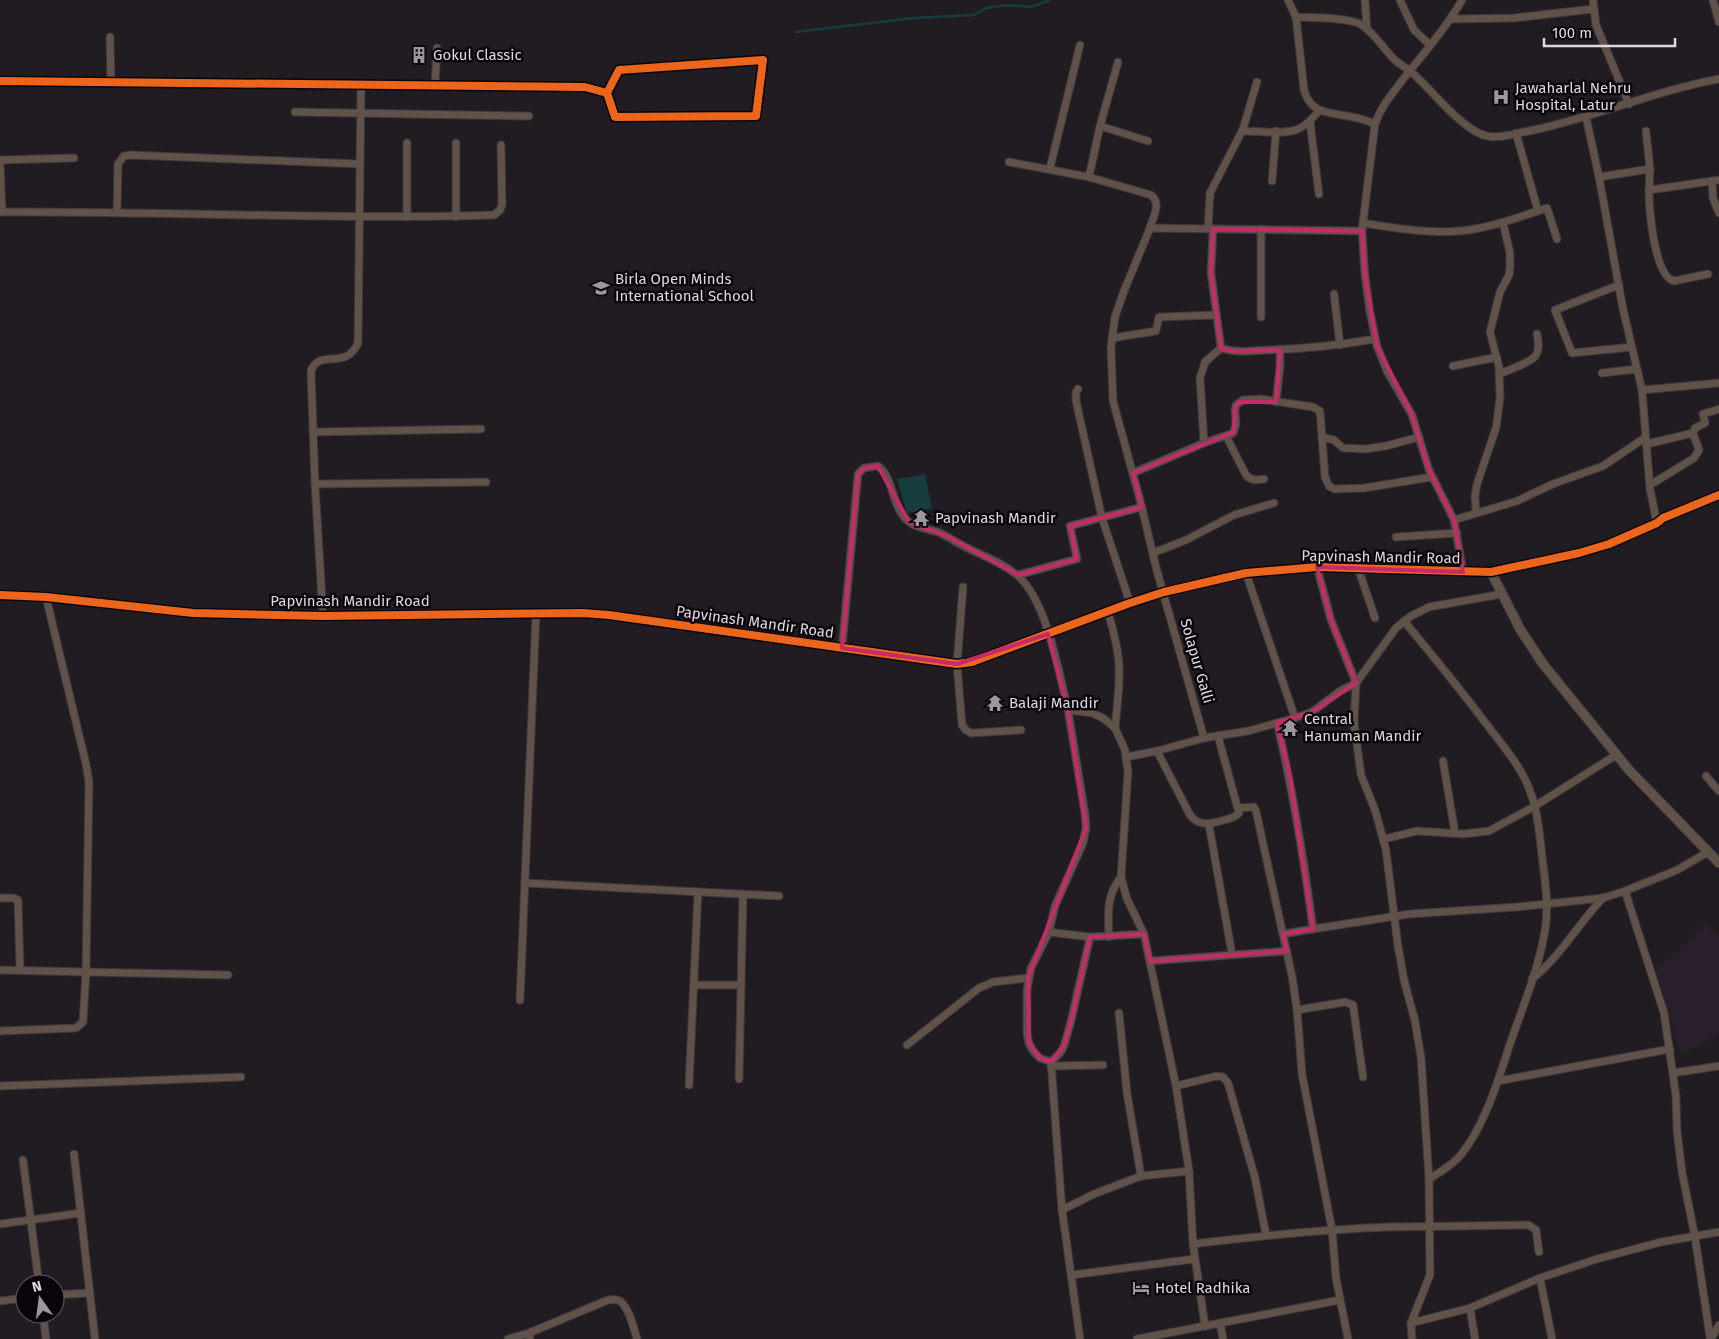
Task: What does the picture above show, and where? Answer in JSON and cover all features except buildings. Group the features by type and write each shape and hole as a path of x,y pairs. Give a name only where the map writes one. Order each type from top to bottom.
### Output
{"street":[{"path":"1288,0 1296,18 1306,98 1319,111 1355,117 1375,124"},
{"path":"1365,0 1366,29"},
{"path":"1400,0 1414,30 1429,44"},
{"path":"1462,0 1451,19 1429,44 1383,105 1375,124 1363,227 1365,276 1376,339 1387,371 1412,415 1432,477 1454,520 1463,572"},
{"path":"1593,0 1599,34 1608,50 1629,104"},
{"path":"1713,0 1719,22"},
{"path":"1451,19 1514,18 1594,10"},
{"path":"1296,18 1348,21 1360,24 1393,59 1410,71 1447,109 1476,132 1488,137 1502,137 1564,124 1701,82 1719,79"},
{"path":"110,37 112,82"},
{"path":"1050,168 1080,45"},
{"path":"435,86 437,48"},
{"path":"763,60 756,116 615,117 607,93 619,70 763,60"},
{"path":"1089,177 1100,126 1118,62"},
{"path":"0,81 585,87 607,93"},
{"path":"1221,348 1211,273 1210,192 1242,131 1256,82"},
{"path":"324,616 315,484 311,371 318,361 351,356 358,344 361,86"},
{"path":"1242,131 1299,129 1310,122 1319,111"},
{"path":"295,112 529,116"},
{"path":"1586,117 1619,286 1642,390 1650,485 1657,523"},
{"path":"1310,122 1319,194"},
{"path":"1100,126 1148,141"},
{"path":"1272,181 1276,131"},
{"path":"1646,131 1650,169 1648,190 1653,234 1660,264 1670,280 1708,274"},
{"path":"1516,133 1538,211"},
{"path":"407,143 407,217"},
{"path":"456,143 456,217"},
{"path":"0,164 1,212 117,212 360,217 494,216 502,205 501,145"},
{"path":"117,212 118,164 124,156 360,164"},
{"path":"0,160 74,158"},
{"name":"Solapur Galli","path":"1009,162 1050,168 1089,177 1151,195 1157,201 1150,228 1115,317 1111,347 1113,401 1142,507 1152,553 1204,738"},
{"path":"1599,177 1650,169"},
{"path":"1648,190 1715,180 1713,198 1719,213"},
{"path":"1150,228 1261,230 1363,227 1460,231 1503,223 1547,208 1557,238"},
{"path":"1476,512 1475,496 1477,484 1496,428 1500,398 1500,374 1490,332 1510,267 1510,253 1503,223"},
{"path":"1261,230 1261,317"},
{"path":"1619,286 1555,310 1572,353 1632,347"},
{"path":"1334,294 1340,345"},
{"path":"1112,338 1156,331 1159,317 1216,315"},
{"path":"1500,374 1531,360 1536,354 1538,347 1537,334"},
{"path":"1221,348 1232,351 1280,349 1340,345 1376,339"},
{"path":"1204,443 1200,378 1205,362 1221,348"},
{"path":"1276,402 1280,349"},
{"path":"1453,366 1497,357"},
{"path":"1602,373 1637,369"},
{"path":"1642,390 1719,382"},
{"path":"1078,389 1076,400 1102,518 1130,603"},
{"path":"1133,473 1233,433 1235,429 1234,409 1239,402 1260,399 1313,407 1320,411 1322,416 1325,477 1334,489 1364,488 1432,477"},
{"path":"1650,485 1694,458 1699,450 1694,433 1695,428 1705,423 1703,414 1719,409"},
{"path":"313,432 481,430"},
{"path":"1454,520 1517,501 1553,484 1604,466 1646,440 1694,433"},
{"path":"1226,436 1249,479 1264,479"},
{"path":"1322,437 1334,440 1343,448 1366,449 1419,437"},
{"path":"842,648 858,474 864,468 878,466 884,472 899,511 909,522 918,527 939,532 997,562 1018,575 1034,596 1048,634 1068,710 1086,828 1083,843 1055,906 1049,932 1028,978 1027,1034 1033,1051 1040,1058 1051,1064 1103,1065"},
{"path":"315,484 486,482"},
{"name":"Papvinash Mandir Road","path":"0,595 193,613 324,616 583,613 609,615 957,664 972,662 1164,592 1246,573 1317,567 1492,572 1579,553 1609,544 1657,523 1662,518 1719,495"},
{"path":"1152,553 1186,540 1234,514 1274,503"},
{"path":"1018,575 1077,559 1070,526 1142,507"},
{"path":"1396,537 1457,533"},
{"path":"1317,567 1331,620 1356,683 1354,723 1361,775 1384,839 1402,971 1415,1021 1420,1057 1429,1179 1430,1275 1411,1323 1412,1339"},
{"path":"1358,568 1375,618"},
{"path":"1492,572 1520,629 1543,664 1616,755 1719,863"},
{"path":"1246,573 1294,718"},
{"path":"963,587 957,664 961,719 966,730 972,733 1021,730"},
{"path":"1126,757 1157,751 1204,738 1248,731 1312,712 1340,691 1356,683 1387,640 1404,621 1429,607 1502,594"},
{"path":"0,1031 76,1028 83,1022 86,972 89,782 46,598"},
{"path":"1108,612 1119,664 1116,728 1125,750 1128,772 1121,877 1127,899 1144,934 1176,1086 1189,1171 1194,1258 1205,1326"},
{"path":"520,1000 536,613"},
{"path":"1404,621 1469,700 1518,765 1526,780 1535,806 1544,870 1546,904 1545,935 1498,1081 1473,1138 1453,1163 1429,1179"},
{"path":"1068,710 1092,713 1103,718 1116,728"},
{"path":"1277,723 1290,777 1306,875 1312,929"},
{"path":"1157,751 1190,815 1197,822 1208,825 1235,817 1238,815 1239,808 1218,736"},
{"path":"1384,839 1417,831 1455,833 1489,831 1535,806 1616,755"},
{"path":"1443,761 1455,833"},
{"path":"1706,776 1719,791"},
{"path":"1239,808 1254,807 1256,811 1287,951 1297,1010 1302,1074 1332,1230 1336,1278 1348,1339"},
{"path":"1208,825 1232,954"},
{"path":"1283,934 1394,916 1603,898 1677,870 1708,852"},
{"path":"1109,937 1111,892 1121,877"},
{"path":"525,883 779,896"},
{"path":"1625,891 1664,1013 1673,1073 1682,1172 1695,1236 1710,1338"},
{"path":"689,1086 698,892"},
{"path":"739,1079 743,894"},
{"path":"0,898 14,898 18,900 20,970"},
{"path":"1532,979 1552,960 1603,898"},
{"path":"1049,932 1090,937 1144,934"},
{"path":"1080,1339 1062,1210 1051,1064 1060,1053 1066,1039 1090,937"},
{"path":"1150,960 1287,951"},
{"path":"0,970 228,975"},
{"path":"907,1045 980,988 999,981 1028,978"},
{"path":"694,985 741,985"},
{"path":"1297,1010 1345,1002 1352,1005 1363,1077"},
{"path":"1119,1013 1127,1093 1141,1176"},
{"path":"1498,1081 1670,1049"},
{"path":"1673,1073 1719,1066"},
{"path":"1176,1086 1217,1076 1223,1077 1228,1083 1255,1178 1266,1235"},
{"path":"0,1086 241,1077"},
{"path":"74,1154 88,1293 95,1339"},
{"path":"24,1160 38,1274"},
{"path":"1062,1210 1094,1194 1141,1176 1189,1171"},
{"path":"0,1224 81,1213"},
{"path":"1193,1244 1266,1235 1332,1230 1391,1227 1529,1225 1536,1230 1539,1252"},
{"path":"1411,1323 1470,1308 1540,1278 1606,1257 1661,1242 1719,1232"},
{"path":"1072,1275 1194,1258"},
{"path":"1540,1278 1552,1339"},
{"path":"65,1294 88,1293"},
{"path":"0,1301 15,1299"},
{"path":"508,1339 529,1336 608,1300 622,1302 637,1339"},
{"path":"1137,1339 1168,1336 1205,1326 1340,1300"},
{"path":"1470,1308 1475,1339"},
{"path":"1220,1323 1223,1339"},
{"path":"44,1324 46,1339"},
{"path":"1710,1338 1719,1325"}],"highlighted area":[{"path":"1213,229 1362,231 1365,276 1377,346 1412,415 1429,470 1454,520 1463,572 1317,567 1331,620 1356,683 1312,712 1277,723 1290,777 1313,929 1283,934 1287,951 1150,961 1144,934 1090,937 1064,1046 1051,1062 1040,1058 1029,1043 1028,978 1086,828 1068,710 1048,634 957,664 842,648 858,474 864,468 878,466 909,522 949,537 1018,575 1077,559 1070,526 1142,507 1133,473 1234,432 1235,409 1239,402 1276,402 1280,350 1232,351 1221,348 1211,273"}],"shaded area":[{"path":"1706,924 1719,938 1719,1033 1682,1055 1654,972"}],"water":[{"path":"925,474 932,508 907,513 897,479"}],"waterway":[{"path":"796,32 913,18 974,15 986,8 1007,5 1031,7 1050,0"}],"cycle path":[{"path":"0,81 585,87 607,93 615,117 756,116 763,60 619,70 607,93"},
{"path":"0,595 46,597 193,613 323,616 583,613 609,615 957,664 972,662 1164,592 1246,573 1317,567 1491,572 1579,553 1609,544 1657,523 1663,518 1719,495"}],"place":[{"name":"Gokul Classic","path":"419,55"},
{"name":"Jawaharlal Nehru Hospital, Latur","path":"1501,97"},
{"name":"Birla Open Minds International School","path":"601,288"},
{"name":"Papvinash Mandir","path":"921,518"},
{"name":"Balaji Mandir","path":"995,703"},
{"name":"Central Hanuman Mandir","path":"1290,728"},
{"name":"Hotel Radhika","path":"1141,1288"}]}
